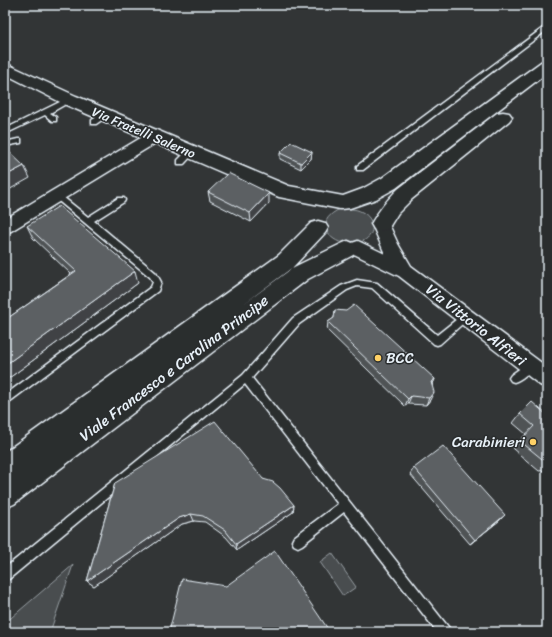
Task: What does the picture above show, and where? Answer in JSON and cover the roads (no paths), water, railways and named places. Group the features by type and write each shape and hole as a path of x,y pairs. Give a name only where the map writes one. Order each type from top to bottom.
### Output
{"street":[{"name":"Viale Francesco e Carolina Principe","path":"5,467 286,261 318,225 324,209 369,194 389,183 547,65"},
{"name":"Via Fratelli Salerno","path":"5,68 70,100 100,119 154,136 186,157 286,192 345,202"},
{"name":"Viale Francesco e Carolina Principe","path":"5,495 301,273 353,249 374,242 379,236 381,224 391,208 405,194 547,83"},
{"path":"5,228 154,136"},
{"name":"Via Fratelli Salerno","path":"286,192 318,225"},
{"path":"345,202 360,203 371,209 379,217 381,224"},
{"name":"Via Vittorio Alfieri","path":"381,224 390,246 405,270"},
{"path":"318,225 321,235 328,241 337,246 353,249"},
{"name":"Via Vittorio Alfieri","path":"353,249 405,270 465,318 547,379"}],"lane":[{"path":"360,168 547,27"},
{"path":"5,132 70,100"},
{"path":"45,112 54,119"},
{"path":"5,144 18,141"},
{"path":"5,401 155,289 156,282 153,275 58,196"},
{"path":"88,221 121,200"},
{"path":"5,575 246,378 296,322 350,285 363,283 374,285 437,341 465,318"},
{"path":"514,378 529,366"},
{"path":"246,378 445,632"},
{"path":"298,541 345,505"}],"place":[{"name":"BCC","path":"378,358"},
{"name":"Carabinieri","path":"533,442"}]}
